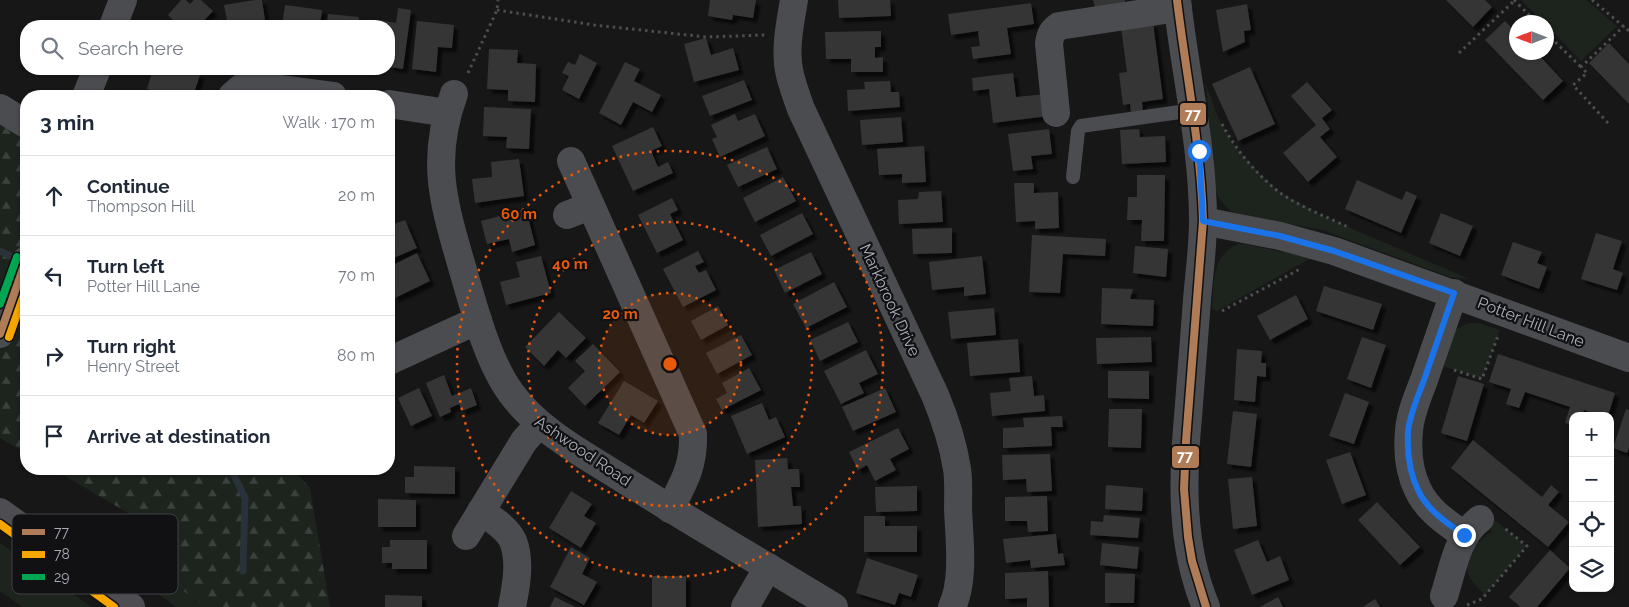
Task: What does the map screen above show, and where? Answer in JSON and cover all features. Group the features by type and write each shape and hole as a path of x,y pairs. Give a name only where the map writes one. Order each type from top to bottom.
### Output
{"highway":[{"path":"0,512 12,521"},
{"path":"113,594 131,607"}],"street":[{"path":"115,20 123,0"},
{"name":"Markbrook Drive","path":"794,0 788,37 789,74 801,110 945,420 957,470 960,559 958,582 952,607"},
{"path":"1056,113 1049,44 1053,30 1059,26 1177,4 1199,151 1203,221 1184,459 1184,499 1192,569 1206,607"},
{"path":"88,90 95,75"},
{"path":"239,90 257,86 287,90"},
{"path":"395,104 450,103"},
{"name":"Ashwood Road","path":"450,103 441,152 441,181 446,212 478,320 498,372 510,392 522,407 540,424 670,509 834,607"},
{"path":"0,108 20,120"},
{"path":"571,161 578,210 694,434 694,452 690,470 670,509"},
{"name":"Potter Hill Lane","path":"1203,221 1280,236 1334,251 1629,358"},
{"path":"0,334 20,277"},
{"path":"1444,596 1472,527 1446,522 1430,507 1418,491 1408,453 1408,429 1454,293"},
{"path":"395,357 478,320"},
{"path":"466,536 524,441 540,424"},
{"path":"481,511 504,529 513,540 517,582 512,607"},
{"path":"745,607 768,567"}],"lane":[{"path":"1073,177 1078,131 1081,126 1194,110"}],"path":[{"path":"450,103 462,86 497,10 498,0"},
{"path":"1460,53 1514,0 1529,15"},
{"path":"1592,0 1629,31"},
{"path":"497,10 594,25 706,37 769,35 788,37"},
{"path":"1581,67 1624,26"},
{"path":"1554,41 1587,73 1573,85 1608,123"},
{"path":"1221,122 1233,144 1260,174 1280,192 1323,216 1350,227"},
{"path":"1196,316 1219,312 1334,251"},
{"path":"1430,362 1482,380 1506,312"},
{"path":"1444,596 1456,605 1470,605 1482,599 1527,546 1492,518 1472,527"}],"green space":[{"path":"1521,0 1586,0 1617,26 1581,61 1554,33 1554,15 1536,15"},
{"path":"1206,84 1217,115 1233,144 1260,174 1280,192 1323,216 1469,279 1450,277 1322,230 1251,217 1230,211 1218,197 1213,179"},
{"path":"0,121 20,134 20,450 0,438"},
{"path":"1238,244 1311,258 1217,311 1212,309 1214,280 1218,263 1229,249"},
{"path":"1469,323 1478,323 1500,330 1482,379 1440,365 1445,344 1451,334 1461,326"},
{"path":"63,475 298,475 310,488 330,607 205,607 178,587 178,514 130,514"},
{"path":"1492,518 1527,546 1485,595 1469,576 1467,562 1474,547 1491,532"},
{"path":"0,543 12,551 12,594 73,594 92,607 22,607 0,591"},
{"path":"178,587 205,607 176,607 158,594 178,594"}],"building":[{"path":"181,0 186,0 190,4 194,0 201,0 213,11 205,20 173,20 168,15"},
{"path":"262,0 265,20 227,20 224,5"},
{"path":"710,0 756,0 753,18 733,15 732,20 708,16"},
{"path":"838,0 890,0 891,16 839,18"},
{"path":"1093,0 1125,0 1125,3 1095,8"},
{"path":"1446,0 1485,0 1492,7 1473,27"},
{"path":"1031,3 1034,24 1007,28 1011,54 973,59 971,47 980,46 978,31 951,35 948,14"},
{"path":"1247,4 1251,30 1244,31 1245,42 1223,52 1216,10"},
{"path":"285,5 322,10 321,20 283,20"},
{"path":"398,8 411,10 403,69 395,68"},
{"path":"328,14 359,17 359,20 328,20"},
{"path":"417,21 454,25 452,48 438,47 436,72 412,69"},
{"path":"1505,21 1509,25 1509,60 1543,60 1563,81 1543,100 1485,40"},
{"path":"1153,23 1163,99 1142,102 1143,111 1131,113 1130,104 1123,105 1119,73 1127,72 1121,27"},
{"path":"881,31 881,47 875,47 875,58 883,57 883,72 851,72 851,59 826,59 825,32"},
{"path":"706,38 711,55 733,48 739,70 694,82 684,44"},
{"path":"1609,43 1629,64 1629,104 1589,63"},
{"path":"489,49 518,50 517,63 536,64 535,102 508,101 508,90 487,89"},
{"path":"580,54 597,63 579,99 562,90 569,76 562,73 568,62 575,65"},
{"path":"625,62 640,69 634,81 661,95 652,112 633,102 621,125 599,113"},
{"path":"1250,67 1275,124 1238,141 1212,84"},
{"path":"1013,73 1016,97 1046,94 1048,116 993,123 989,89 973,91 972,78"},
{"path":"151,75 200,75 195,90 147,89"},
{"path":"744,80 752,100 710,116 702,96"},
{"path":"890,81 891,92 899,92 900,107 848,111 847,90 865,89 864,82"},
{"path":"1307,82 1332,110 1322,118 1330,129 1320,137 1337,157 1308,182 1283,153 1316,125 1291,96"},
{"path":"484,107 531,109 529,149 506,148 507,137 483,136"},
{"path":"735,114 738,121 755,114 765,136 720,157 712,139 717,137 711,125"},
{"path":"901,117 903,142 862,145 860,120"},
{"path":"653,127 662,146 651,151 658,167 668,162 673,173 633,191 612,146"},
{"path":"1049,129 1052,154 1031,156 1033,169 1013,171 1008,134"},
{"path":"1139,129 1140,137 1165,136 1166,162 1122,164 1120,130"},
{"path":"924,146 926,182 902,183 902,174 879,175 877,149"},
{"path":"767,147 777,169 738,187 727,165"},
{"path":"519,159 524,196 475,203 472,179 492,177 491,162"},
{"path":"1137,175 1165,175 1164,241 1141,241 1142,220 1127,220 1128,197 1137,197"},
{"path":"783,177 796,201 755,222 743,198"},
{"path":"1357,180 1402,200 1406,191 1417,196 1401,233 1345,209"},
{"path":"1014,183 1034,183 1034,193 1058,192 1059,228 1035,229 1035,221 1016,222"},
{"path":"941,191 943,222 899,224 898,200 918,199 919,192"},
{"path":"672,198 678,210 670,214 683,240 657,253 638,215"},
{"path":"526,209 535,245 512,252 509,239 487,244 481,221"},
{"path":"802,213 813,234 771,256 760,235"},
{"path":"1441,213 1473,226 1460,256 1429,243"},
{"path":"405,220 417,248 395,257 395,224"},
{"path":"952,228 952,253 913,254 912,229"},
{"path":"1596,233 1622,241 1613,269 1623,273 1617,290 1581,279"},
{"path":"1032,235 1106,239 1105,256 1063,254 1060,293 1029,292"},
{"path":"1513,242 1542,252 1537,263 1547,267 1539,289 1501,275"},
{"path":"1135,246 1168,249 1166,277 1133,273"},
{"path":"698,251 704,262 695,266 699,273 706,270 716,290 683,307 663,269"},
{"path":"811,252 822,274 785,293 774,270"},
{"path":"417,253 430,281 395,298 395,264"},
{"path":"541,256 551,293 506,305 500,282 520,277 516,262"},
{"path":"982,256 986,294 964,296 964,287 932,290 929,262"},
{"path":"834,282 847,307 806,328 793,304"},
{"path":"1324,286 1382,304 1373,330 1316,311"},
{"path":"1102,288 1133,289 1130,299 1154,300 1153,326 1101,324"},
{"path":"1296,295 1308,319 1270,340 1257,316"},
{"path":"718,306 728,325 701,340 691,321"},
{"path":"994,308 996,335 951,339 948,312"},
{"path":"559,312 586,338 566,358 558,350 544,366 525,347"},
{"path":"848,322 858,342 820,361 810,340"},
{"path":"741,335 752,355 717,374 706,353"},
{"path":"1151,337 1152,362 1097,364 1096,338"},
{"path":"1362,337 1386,345 1371,388 1347,379"},
{"path":"1018,339 1020,372 970,376 967,343"},
{"path":"593,344 620,372 585,406 568,388 585,371 575,361"},
{"path":"1237,349 1262,351 1261,363 1266,363 1266,377 1257,376 1255,402 1234,400"},
{"path":"866,350 878,374 859,383 864,393 841,404 824,371"},
{"path":"1498,354 1615,393 1609,412 1589,412 1584,410 1583,412 1569,412 1569,424 1565,423 1570,407 1525,392 1519,408 1506,404 1511,389 1489,382"},
{"path":"749,368 761,390 722,410 716,399 727,393 722,383"},
{"path":"1108,371 1149,371 1149,399 1108,398"},
{"path":"444,375 452,396 471,388 477,405 462,411 459,404 450,408 451,412 440,417 426,383"},
{"path":"1032,376 1034,396 1044,395 1045,411 992,416 990,393 1011,391 1009,378"},
{"path":"1458,376 1484,384 1467,441 1441,433"},
{"path":"624,381 658,401 644,423 631,415 619,435 598,423"},
{"path":"419,388 432,416 411,426 398,398"},
{"path":"885,388 896,412 853,431 842,407"},
{"path":"1345,393 1369,402 1354,444 1329,436"},
{"path":"762,403 769,420 776,417 785,437 747,454 731,416"},
{"path":"1109,409 1142,409 1141,448 1108,447"},
{"path":"1626,409 1629,410 1629,448 1627,453 1614,448"},
{"path":"1233,411 1257,414 1251,467 1227,464"},
{"path":"1062,416 1063,427 1051,427 1052,446 1003,448 1003,428 1024,427 1023,418"},
{"path":"898,428 909,449 890,459 896,470 875,481 867,465 858,470 849,452"},
{"path":"1473,440 1542,497 1551,485 1559,492 1548,505 1569,522 1548,547 1451,468"},
{"path":"1350,452 1366,495 1342,504 1326,460"},
{"path":"1050,454 1052,491 1027,492 1026,479 1003,480 1002,455"},
{"path":"787,458 788,469 799,469 800,487 791,487 793,506 801,506 802,524 758,527 755,460"},
{"path":"414,466 455,467 455,494 405,493 405,477 414,477"},
{"path":"1252,477 1257,526 1233,529 1228,479"},
{"path":"1106,485 1143,488 1142,511 1105,509"},
{"path":"917,486 917,511 876,512 875,487"},
{"path":"571,491 592,504 584,516 596,523 581,548 549,528"},
{"path":"1047,496 1048,531 1028,532 1027,521 1005,521 1005,497"},
{"path":"378,499 416,500 416,527 378,527"},
{"path":"1377,502 1420,547 1400,565 1358,520"},
{"path":"1104,515 1140,518 1138,538 1090,535 1091,521 1103,522"},
{"path":"864,516 885,516 885,526 917,526 917,552 864,552"},
{"path":"1056,534 1058,554 1063,553 1065,565 1031,568 1030,560 1006,563 1003,539"},
{"path":"390,540 427,540 427,569 392,569 392,563 382,563 382,547 390,547"},
{"path":"1258,540 1267,562 1280,556 1289,580 1252,595 1234,550"},
{"path":"1102,543 1139,547 1137,569 1100,565"},
{"path":"571,547 590,558 582,574 597,582 584,605 550,587"},
{"path":"1550,550 1569,567 1537,607 1520,607 1509,597"},
{"path":"867,558 918,575 911,597 899,593 895,605 856,593"},
{"path":"1048,571 1049,607 1027,607 1027,598 1005,599 1005,573"},
{"path":"1105,573 1135,574 1134,603 1105,603"},
{"path":"652,576 686,576 686,607 652,607"},
{"path":"385,595 422,596 422,607 385,607"},
{"path":"555,597 575,607 550,607"},
{"path":"1278,597 1283,607 1260,607"},
{"path":"1375,599 1380,607 1363,607"}],"waterway":[{"path":"0,251 19,260"},
{"path":"234,475 245,498 243,571"}],"transit line":[{"name":"77","path":"1177,0 1196,138 1203,221 1184,489 1192,561 1206,607"},
{"name":"29","path":"0,304 17,257"},
{"name":"77","path":"0,334 20,277"},
{"name":"78","path":"9,337 20,306"},
{"name":"78","path":"0,524 12,533"},
{"name":"78","path":"96,594 114,607"}],"route":[{"path":"1199,151 1203,221 1280,236 1334,251 1454,293 1408,429 1408,453 1418,491 1430,507 1464,535"}]}
